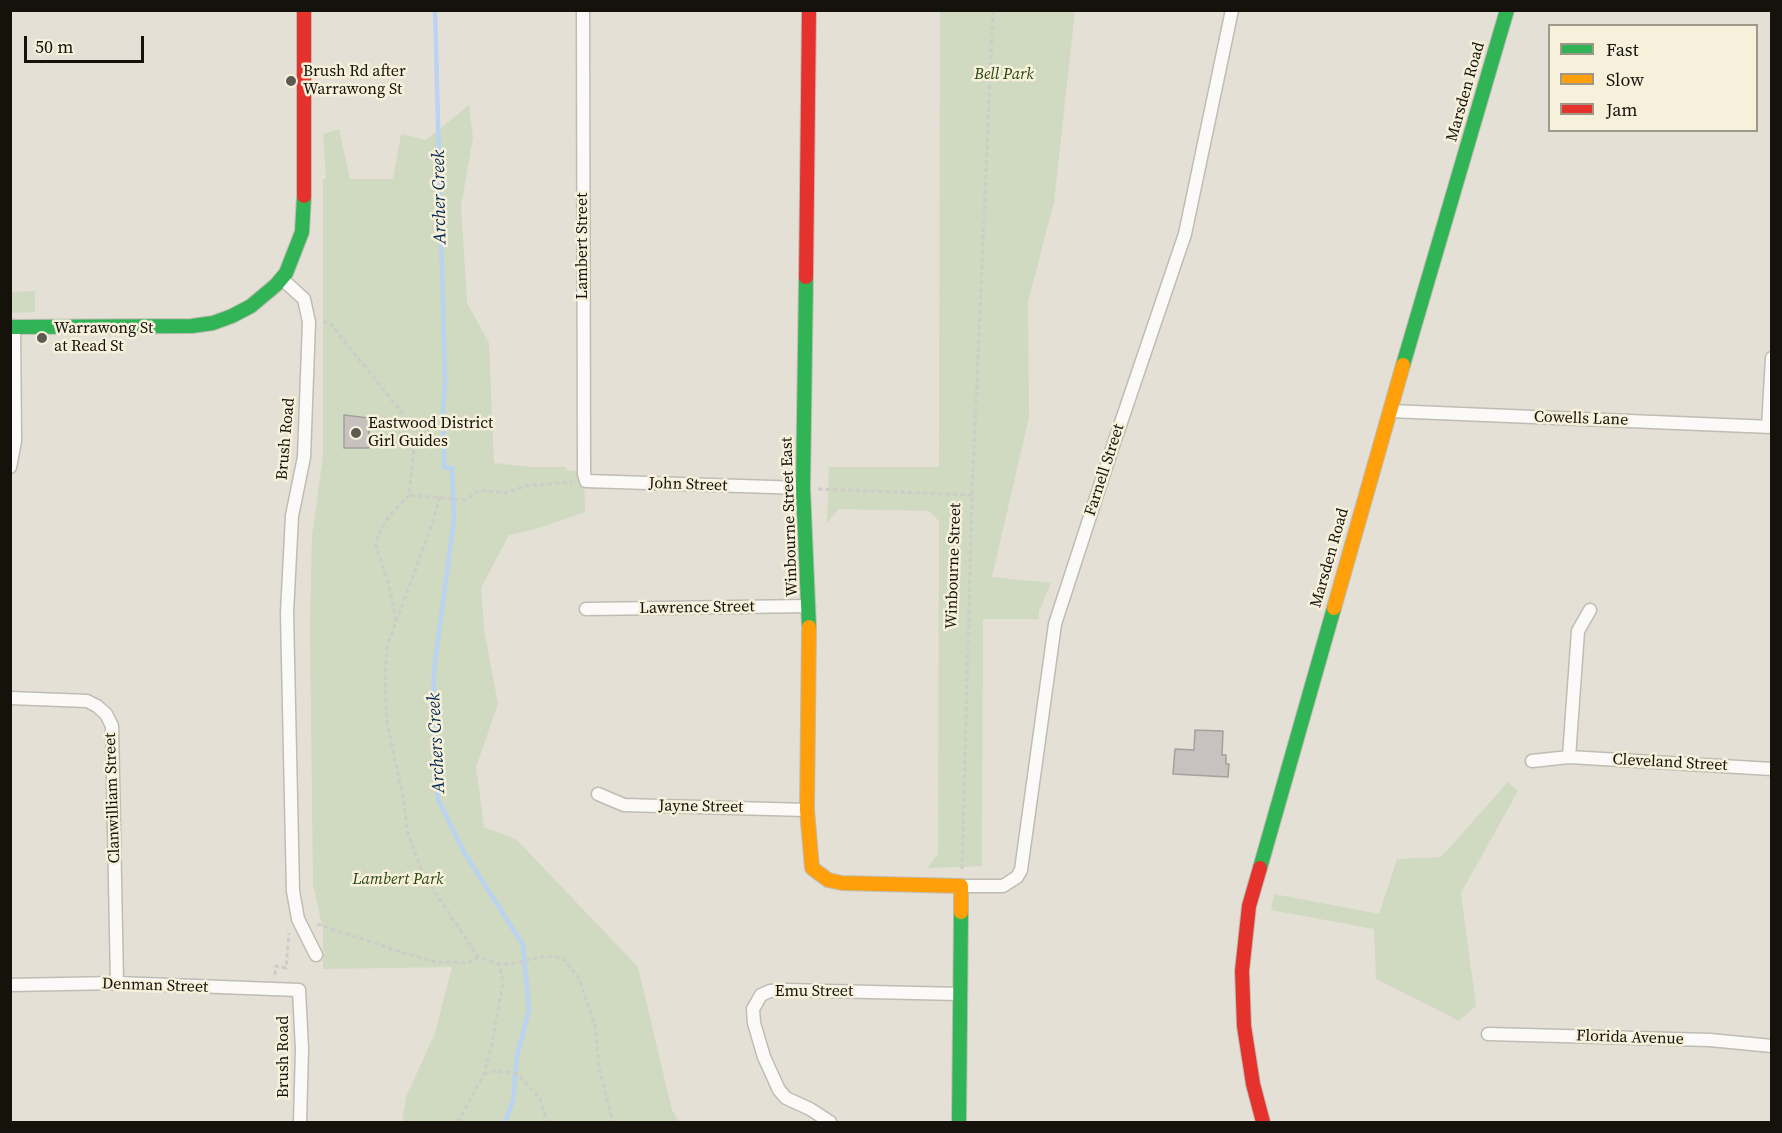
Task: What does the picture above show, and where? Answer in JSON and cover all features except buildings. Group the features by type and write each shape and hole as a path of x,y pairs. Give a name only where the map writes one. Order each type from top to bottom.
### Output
{"street":[{"path":"10,467 15,441 12,327 192,326 213,323 251,306 282,279 302,232 304,211 304,10"},
{"name":"Lambert Street","path":"583,10 584,462 586,481"},
{"name":"Winbourne Street East","path":"808,10 803,489 809,606 807,810 812,868 828,880 842,883 962,886"},
{"name":"Farnell Street","path":"962,886 1003,886 1017,877 1021,870 1055,624 1185,234 1232,10"},
{"name":"Marsden Road","path":"1263,1122 1253,1084 1244,1026 1242,971 1249,906 1389,411 1508,10"},
{"name":"Brush Road","path":"282,279 304,299 309,322 304,457 292,516 287,613 293,891 298,919 316,955"},
{"path":"1770,427 1772,358"},
{"name":"Cowells Lane","path":"1389,411 1770,427"},
{"name":"John Street","path":"586,481 803,489"},
{"name":"Lawrence Street","path":"586,609 809,606"},
{"path":"1569,757 1578,631 1590,610"},
{"name":"Clanwilliam Street","path":"10,698 87,701 106,714 112,726 117,984"},
{"name":"Cleveland Street","path":"1532,761 1569,757 1772,769"},
{"name":"Jayne Street","path":"598,794 624,805 807,810"},
{"path":"959,1122 962,886"},
{"name":"Denman Street","path":"10,985 117,984 299,990"},
{"name":"Brush Road","path":"299,990 302,1049 300,1122"},
{"name":"Emu Street","path":"830,1122 810,1109 786,1098 778,1090 764,1057 754,1023 753,1009 761,995 770,991 783,990 959,994"},
{"name":"Florida Avenue","path":"1488,1034 1710,1040 1772,1046"}],"path":[{"name":"Winbourne Street","path":"962,886 972,495 993,11"},
{"path":"309,322 329,322 416,430 409,495 389,516 378,534 376,547 390,585 396,622"},
{"path":"409,495 466,500 479,490 504,493 526,486 586,481"},
{"path":"803,489 972,495"},
{"path":"440,497 387,646 386,712 404,802 407,831 423,874 478,957 499,964 512,964 544,956 563,958 579,978 595,1026 599,1067 613,1122"},
{"path":"286,968 289,922 298,919 436,962 468,963 478,957"},
{"path":"458,1122 484,1074 492,1044 503,982 499,964"},
{"path":"484,1074 494,1071 517,1073 540,1099 547,1122"}],"green space":[{"name":"Bell Park","path":"940,11 1075,11 1054,202 1028,302 1029,417 992,577 1051,583 1039,611 1039,619 983,619 982,866 927,868 938,854 939,521 929,511 839,509 827,523 829,467 939,467"},
{"name":"Lambert Park","path":"469,105 473,138 461,206 467,303 489,343 494,463 530,467 566,467 566,470 584,472 585,512 536,529 509,535 481,588 484,629 498,704 476,767 484,827 517,840 638,967 672,1110 679,1122 402,1122 406,1097 435,1033 452,967 323,969 323,930 313,884 310,628 312,536 323,456 323,179 326,179 323,134 339,129 350,179 393,179 401,134 426,140"},
{"path":"35,291 35,312 11,313 11,292"},
{"path":"1508,782 1518,791 1461,893 1476,1006 1459,1021 1376,979 1374,929 1271,910 1274,894 1379,914 1397,859 1441,857"}],"waterway":[{"name":"Archers Creek","path":"435,10 445,383 444,467 452,468 454,519 434,669 433,729 438,799 464,852 523,945 529,1010 517,1056 513,1101 505,1122"}],"traffic: fast":[{"path":"1403,365 1507,10"},
{"path":"10,327 192,326 213,323 232,316 251,306 276,285 286,273 302,232 304,196"},
{"path":"806,277 803,488 809,627"},
{"path":"1260,868 1334,608"},
{"path":"959,1122 961,912"}],"traffic: slow":[{"path":"1334,608 1403,365"},
{"path":"809,627 807,810 812,868 828,880 842,883 961,886 961,912"}],"traffic: jam":[{"path":"304,10 304,196"},
{"path":"806,277 809,10"},
{"path":"1260,868 1249,906 1242,971 1244,1026 1253,1084 1263,1122"}],"place":[{"name":"Brush Rd after Warrawong St","path":"291,81"},
{"name":"Warrawong St at Read St","path":"42,338"},
{"name":"Eastwood District Girl Guides","path":"356,433"}],"water label":[{"name":"Archer Creek","path":"440,197"}]}
